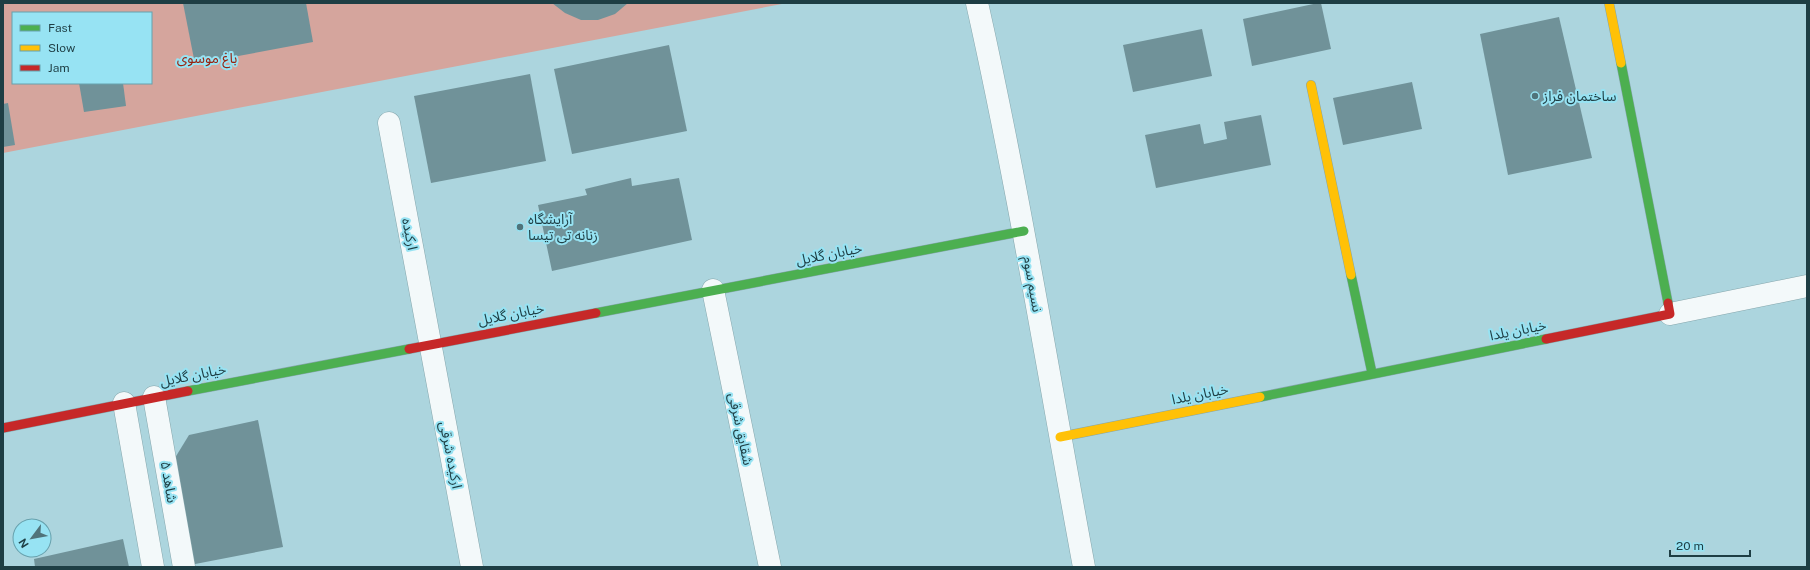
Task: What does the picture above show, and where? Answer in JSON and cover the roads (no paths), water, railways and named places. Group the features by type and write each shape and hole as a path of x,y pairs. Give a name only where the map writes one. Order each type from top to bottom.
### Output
{"street":[{"name":"نسیم سوم","path":"978,3 1024,231 1084,567"},
{"path":"1609,3 1670,314 1807,286"},
{"path":"1310,85 1372,373"},
{"name":"ارکیده","path":"388,123 430,344"},
{"name":"خیابان گلایل","path":"3,428 154,397 1024,231"},
{"name":"شقایق شرقی","path":"713,290 770,567"},
{"name":"خیابان یلدا","path":"1060,437 1670,314"},
{"name":"ارکیده شرقی","path":"430,344 472,567"},
{"name":"شاهد ۵","path":"154,397 184,567"},
{"path":"124,403 154,567"}],"place":[{"name":"ساختمان فراز","path":"1535,96"},
{"name":"آرایشگاه زنانه تی تیسا","path":"520,227"}],"park label":[{"name":"باغ موسوی","path":"207,58"}]}
